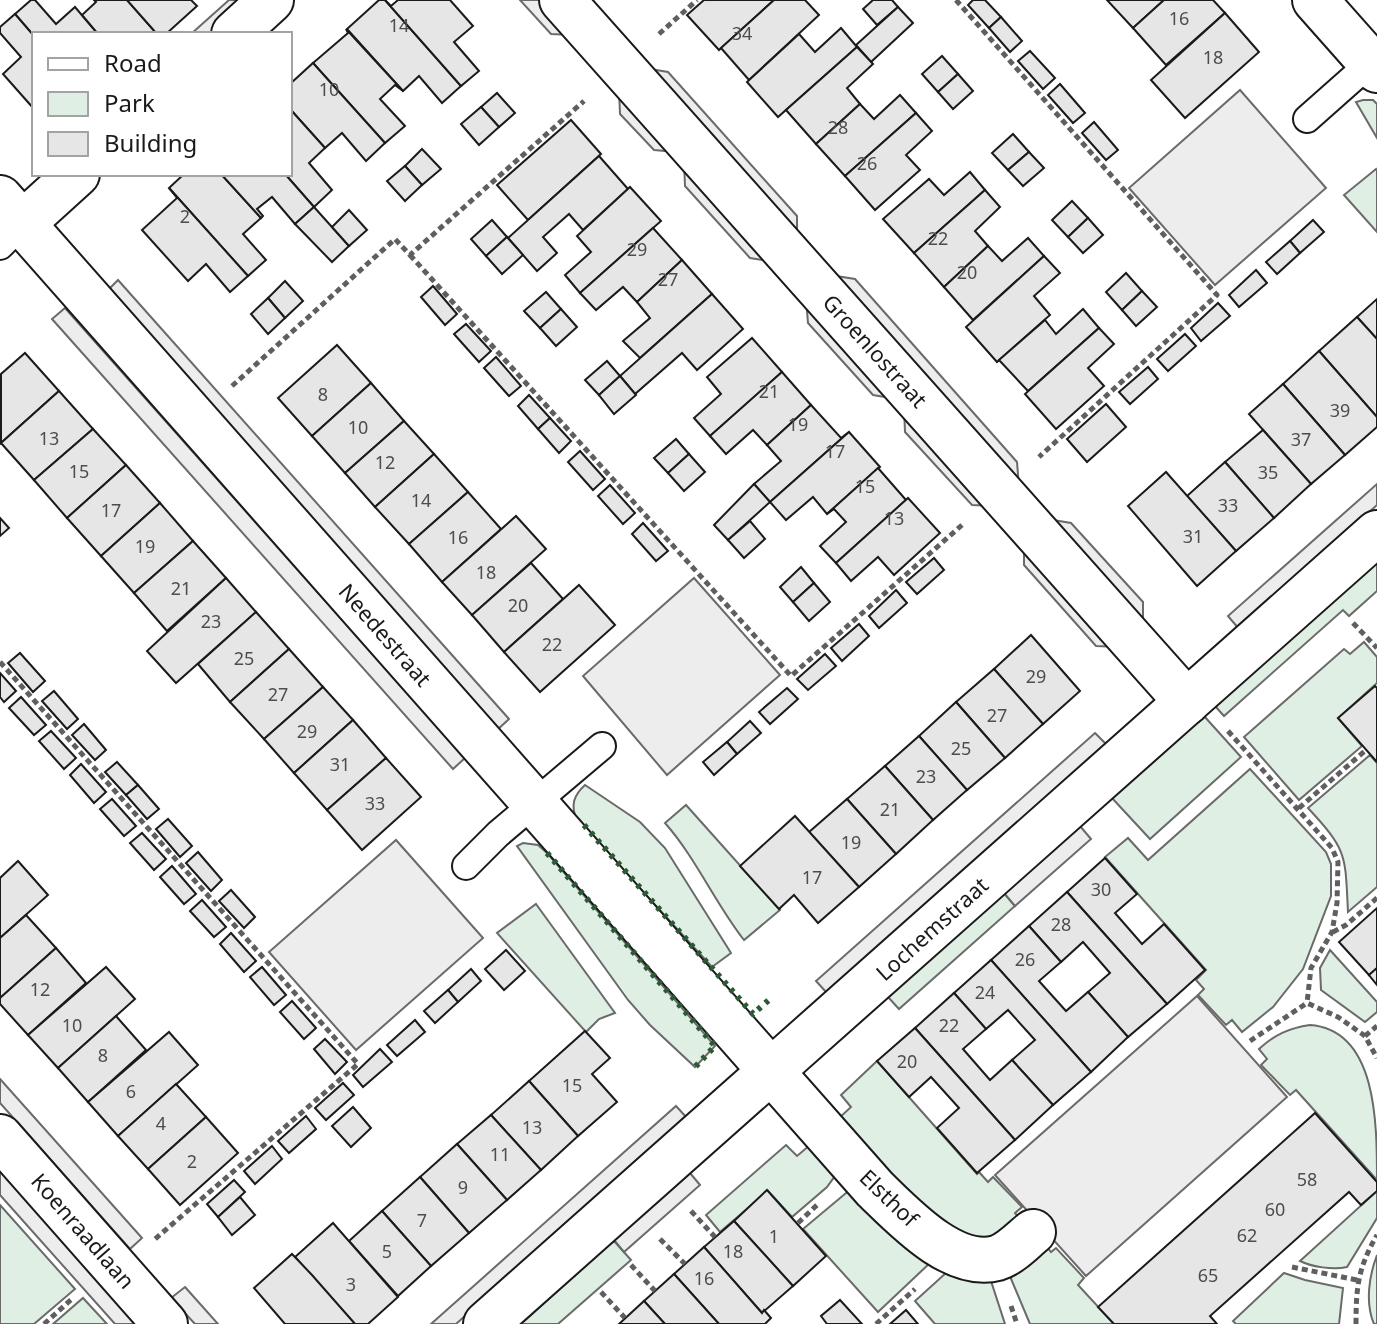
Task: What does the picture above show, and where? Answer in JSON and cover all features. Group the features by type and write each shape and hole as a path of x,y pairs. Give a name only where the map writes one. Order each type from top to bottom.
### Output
{"street":[{"path":"236,32 271,0"},
{"name":"Groenlostraat","path":"562,0 1187,702"},
{"path":"1315,0 1375,63"},
{"path":"8,222 74,176"},
{"name":"Needestraat","path":"8,222 534,804 771,1072"},
{"name":"Lochemstraat","path":"486,1324 1377,533"},
{"name":"Elsthof","path":"771,1072 875,1189 943,1247 970,1259 996,1258 1033,1232"},
{"name":"Koenraadlaan","path":"0,1137 165,1324"}],"lane":[{"path":"1307,119 1375,63"},
{"path":"466,866 602,746"}],"path":[{"path":"650,41 697,0"},
{"path":"956,0 1217,295 1030,465"},
{"path":"410,255 592,93"},
{"path":"228,389 395,239 791,676 971,517"},
{"path":"1352,622 1377,648"},
{"path":"0,662 358,1064 153,1240"},
{"path":"1187,702 1209,711 1299,808 1332,848 1338,862 1339,886 1332,932 1311,968 1307,1003 1250,1041"},
{"path":"1299,808 1366,750"},
{"path":"1332,932 1346,925 1377,898"},
{"path":"1307,1003 1338,1017 1365,1036 1377,1058"},
{"path":"1365,1036 1377,1026"},
{"path":"690,1211 715,1237"},
{"path":"1356,1324 1360,1267 1377,1235"},
{"path":"660,1239 685,1264"},
{"path":"630,1264 655,1291"},
{"path":"1292,1267 1357,1280"},
{"path":"44,1324 83,1289"},
{"path":"601,1291 625,1318"}],"green space":[{"path":"1373,100 1377,104 1377,138 1356,102"},
{"path":"1377,171 1377,232 1344,195"},
{"path":"1377,562 1377,591 1349,616 1343,610 1224,716 1215,706"},
{"path":"1364,642 1377,657 1377,683 1338,718 1362,746 1299,800 1244,737 1344,649 1350,654"},
{"path":"1204,716 1241,757 1150,839 1112,798"},
{"path":"1370,755 1377,763 1377,887 1348,912 1342,855 1331,834 1308,808"},
{"path":"1250,769 1326,852 1331,864 1331,896 1303,969 1273,1007 1242,1032 1232,1020 1226,1025 1198,995 1204,989 1196,980 1206,970 1105,857 1128,838 1148,860"},
{"path":"585,785 640,822 665,848 731,953 712,967 577,820 574,801"},
{"path":"686,805 780,910 744,940 665,823"},
{"path":"523,843 538,845 547,853 715,1046 695,1067 628,1000 517,846"},
{"path":"1004,893 1015,906 899,1009 888,997"},
{"path":"536,904 615,1013 599,1019 586,1032 497,933"},
{"path":"1330,950 1377,1002 1377,1012 1365,1022 1321,990 1320,968"},
{"path":"1310,1025 1332,1031 1349,1043 1361,1061 1373,1107 1377,1180 1296,1090 1290,1095 1261,1065 1267,1059 1259,1049 1265,1044 1282,1033"},
{"path":"877,1061 977,1174 979,1172 988,1182 993,1177 1022,1207 1015,1213 1020,1219 994,1238 983,1240 967,1237 928,1211 907,1192 838,1119 851,1107 841,1095"},
{"path":"786,1145 797,1156 810,1145 837,1173 827,1187 792,1217 768,1191 720,1232 706,1215"},
{"path":"852,1188 931,1262 878,1312 803,1229"},
{"path":"1377,1191 1377,1218 1347,1267 1323,1267 1300,1261"},
{"path":"0,1205 75,1289 34,1324 0,1324"},
{"path":"612,1242 631,1260 558,1324 521,1324"},
{"path":"1047,1247 1051,1252 1056,1248 1084,1278 1078,1285 1114,1324 1030,1324 1009,1274"},
{"path":"1377,1255 1377,1324 1374,1324 1369,1290"},
{"path":"947,1272 990,1278 1005,1324 935,1324 915,1301"},
{"path":"1284,1273 1343,1288 1339,1324 1236,1324 1233,1321"},
{"path":"83,1298 107,1324 53,1324"}],"shaded area":[{"path":"229,0 252,0 216,32 193,32"},
{"path":"520,0 540,0 572,35 551,34"},
{"path":"644,68 668,72 797,216 797,239"},
{"path":"619,89 677,152 654,150 620,114"},
{"path":"1240,90 1326,188 1215,285 1129,188"},
{"path":"684,161 774,262 750,258 685,186"},
{"path":"830,275 855,279 1017,462 1019,487"},
{"path":"118,280 509,719 496,731 105,293"},
{"path":"806,298 897,399 873,395 808,323"},
{"path":"65,308 465,758 453,769 52,319"},
{"path":"904,407 993,506 972,505 905,432"},
{"path":"1377,484 1377,505 1239,629 1228,616"},
{"path":"1047,519 1071,523 1143,602 1143,624"},
{"path":"1024,541 1119,647 1096,646 1024,565"},
{"path":"694,578 780,675 667,775 583,676"},
{"path":"1095,733 1107,745 827,993 816,981"},
{"path":"1080,826 1091,839 1015,906 1004,893"},
{"path":"396,840 483,938 356,1050 269,952"},
{"path":"1197,996 1287,1097 1086,1276 995,1175"},
{"path":"0,1079 142,1238 130,1249 0,1103"},
{"path":"676,1106 687,1118 456,1324 431,1324"},
{"path":"0,1169 138,1324 115,1324 0,1195"},
{"path":"690,1173 700,1185 624,1252 614,1240"},
{"path":"185,1287 218,1324 195,1324 171,1298"}],"building":[{"path":"35,0 56,24 75,7 96,32 32,34 15,14"},
{"path":"94,0 127,0 155,32 96,32 82,15 96,2"},
{"path":"127,0 191,0 197,6 168,32 155,32"},
{"path":"379,0 385,0 461,86 442,103 419,76 403,91 347,29"},
{"path":"385,0 391,6 398,0 450,0 473,26 454,42 479,71 461,86"},
{"path":"704,0 774,0 719,50 687,15"},
{"path":"774,0 805,0 819,15 749,80 721,48"},
{"path":"873,0 892,0 898,7 877,25 863,9"},
{"path":"973,0 985,0 1001,17 989,28 968,5"},
{"path":"1107,0 1164,0 1133,28"},
{"path":"1164,0 1213,0 1225,13 1166,65 1133,28"},
{"path":"898,7 913,23 871,62 856,45"},
{"path":"1225,13 1259,52 1185,118 1151,80"},
{"path":"15,14 32,34 32,107 3,74 21,57 0,33 0,27"},
{"path":"1001,17 1022,41 1010,52 989,28"},
{"path":"841,28 857,47 778,117 747,82 799,34 815,52"},
{"path":"346,29 403,91 395,85 380,99 405,126 385,143 313,63 348,33"},
{"path":"857,47 873,64 847,88 860,104 816,144 786,110"},
{"path":"1030,51 1055,78 1043,89 1018,61"},
{"path":"942,56 958,74 938,92 922,74"},
{"path":"313,63 385,143 366,161 342,133 325,148 292,111 292,82"},
{"path":"958,74 973,91 953,109 938,92"},
{"path":"1060,84 1085,113 1073,123 1048,95"},
{"path":"497,93 515,113 499,127 481,107"},
{"path":"900,95 916,113 845,176 816,144 860,104 874,119"},
{"path":"481,107 499,127 479,145 461,124"},
{"path":"292,111 325,148 309,163 332,190 314,207 287,176 292,176"},
{"path":"916,113 932,131 906,155 920,170 875,210 845,176"},
{"path":"571,120 601,154 528,220 497,185"},
{"path":"1094,122 1118,150 1106,160 1082,133"},
{"path":"1013,134 1029,152 1008,170 992,153"},
{"path":"422,149 441,169 422,185 405,166"},
{"path":"1029,152 1044,168 1023,186 1008,170"},
{"path":"599,156 628,189 583,230 569,214 543,237 557,253 537,271 508,238"},
{"path":"405,166 422,185 405,201 387,181"},
{"path":"970,172 985,190 914,253 883,219 929,179 944,195"},
{"path":"182,176 223,176 261,218 243,234 266,260 248,276 169,188"},
{"path":"223,176 287,176 314,207 295,224 272,197 257,209 263,216 261,218"},
{"path":"630,187 661,221 580,293 565,275 591,252 577,236"},
{"path":"169,188 248,276 230,292 206,264 188,281 142,230 177,198"},
{"path":"985,190 1000,207 975,231 988,246 944,287 914,253"},
{"path":"1072,201 1088,218 1068,237 1052,220"},
{"path":"314,207 349,246 332,262 295,224"},
{"path":"349,210 367,230 349,246 332,227"},
{"path":"1088,218 1103,235 1083,253 1068,237"},
{"path":"492,220 507,237 486,256 471,239"},
{"path":"1313,220 1324,232 1300,253 1290,241"},
{"path":"653,228 682,260 637,302 623,287 596,310 580,293"},
{"path":"507,237 523,255 502,274 486,256"},
{"path":"1028,238 1044,256 973,320 944,287 988,246 1002,261"},
{"path":"1290,241 1300,253 1277,274 1266,262"},
{"path":"1044,256 1060,273 1034,296 1050,315 997,362 966,327"},
{"path":"682,260 712,294 640,358 623,341 650,318 637,302"},
{"path":"1256,270 1267,283 1239,307 1229,295"},
{"path":"1126,273 1142,291 1122,310 1106,292"},
{"path":"285,281 303,301 285,318 268,298"},
{"path":"433,286 457,314 445,325 421,297"},
{"path":"1142,291 1157,307 1136,326 1122,310"},
{"path":"546,292 561,309 540,328 524,311"},
{"path":"712,294 743,329 697,370 682,353 635,394 620,376"},
{"path":"268,298 285,318 268,334 251,314"},
{"path":"1377,299 1377,339 1357,317"},
{"path":"1218,303 1230,316 1201,341 1191,328"},
{"path":"561,309 577,327 556,346 540,328"},
{"path":"1083,309 1099,328 1028,391 999,360 1045,320 1056,334"},
{"path":"1357,317 1377,339 1377,417 1319,351"},
{"path":"466,324 491,351 479,362 454,334"},
{"path":"1099,328 1114,344 1088,368 1104,386 1056,429 1025,394"},
{"path":"1185,334 1196,346 1168,371 1157,359"},
{"path":"752,338 782,372 710,436 694,418 721,394 707,377"},
{"path":"337,345 371,383 312,436 278,398"},
{"path":"1319,351 1377,417 1377,427 1345,455 1283,384"},
{"path":"25,353 59,391 1,443 1,374"},
{"path":"496,357 521,386 509,396 484,368"},
{"path":"607,361 620,376 599,395 585,380"},
{"path":"1148,367 1158,379 1130,404 1119,392"},
{"path":"782,372 811,405 767,445 753,430 726,454 710,436"},
{"path":"620,376 636,395 614,414 599,395"},
{"path":"371,383 404,421 345,473 312,436"},
{"path":"1283,384 1345,455 1311,484 1249,414"},
{"path":"59,391 93,429 34,480 1,443"},
{"path":"529,395 550,418 538,429 518,406"},
{"path":"1106,404 1126,427 1087,462 1067,439"},
{"path":"811,405 841,438 849,432 770,502 754,484 781,461 767,445"},
{"path":"550,418 571,441 559,453 538,429"},
{"path":"404,421 434,454 375,507 345,473"},
{"path":"93,429 126,465 67,518 34,480"},
{"path":"1263,430 1311,484 1274,518 1225,462"},
{"path":"849,432 880,467 827,514 813,497 786,520 770,502"},
{"path":"676,439 689,454 668,473 654,458"},
{"path":"580,451 605,479 593,490 568,462"},
{"path":"434,454 468,492 409,544 375,507"},
{"path":"689,454 705,472 684,491 668,473"},
{"path":"1225,462 1274,518 1236,551 1187,496"},
{"path":"126,465 160,503 101,556 67,518"},
{"path":"878,468 906,500 836,563 820,546 846,522 834,509 827,514"},
{"path":"1166,472 1236,551 1197,586 1128,506"},
{"path":"754,484 770,502 728,540 714,525"},
{"path":"610,485 635,513 623,524 598,496"},
{"path":"468,492 501,529 442,582 409,544"},
{"path":"908,498 940,533 894,575 878,557 851,581 836,563"},
{"path":"160,503 193,541 134,593 101,556"},
{"path":"516,516 546,549 472,615 442,582"},
{"path":"0,518 9,528 0,536"},
{"path":"750,521 765,539 744,558 728,540"},
{"path":"643,523 668,551 656,561 632,534"},
{"path":"193,541 226,578 167,631 134,593"},
{"path":"934,558 944,570 917,594 906,582"},
{"path":"531,563 563,599 504,652 472,615"},
{"path":"801,567 814,583 793,602 780,587"},
{"path":"226,578 256,612 176,683 147,651"},
{"path":"814,583 830,602 809,621 793,602"},
{"path":"579,585 615,625 540,692 504,652"},
{"path":"896,590 907,603 879,628 869,616"},
{"path":"256,612 289,649 230,702 198,664"},
{"path":"859,624 869,636 842,661 831,648"},
{"path":"1031,635 1080,691 1043,724 994,669"},
{"path":"289,649 323,687 264,739 230,702"},
{"path":"20,653 45,681 33,692 8,663"},
{"path":"825,654 836,666 808,690 797,679"},
{"path":"994,669 1043,724 1005,758 956,702"},
{"path":"0,673 16,691 4,702 0,697"},
{"path":"1375,686 1377,688 1377,762 1338,718"},
{"path":"323,687 353,720 294,773 264,739"},
{"path":"787,688 798,699 770,724 759,712"},
{"path":"54,691 78,719 67,729 42,701"},
{"path":"21,697 46,725 34,735 9,708"},
{"path":"956,702 1005,758 967,790 919,736"},
{"path":"353,720 386,758 327,810 294,773"},
{"path":"750,721 761,733 737,754 727,742"},
{"path":"84,724 106,750 95,760 72,735"},
{"path":"51,731 76,758 64,769 39,741"},
{"path":"919,736 967,790 933,820 885,766"},
{"path":"727,742 737,754 714,775 703,762"},
{"path":"386,758 421,797 362,850 327,810"},
{"path":"117,762 138,785 126,795 105,772"},
{"path":"81,764 106,792 94,803 70,775"},
{"path":"885,766 933,820 896,854 847,799"},
{"path":"138,785 159,809 147,819 126,795"},
{"path":"112,799 136,826 124,836 100,809"},
{"path":"847,799 896,854 859,887 809,832"},
{"path":"795,816 859,887 818,923 794,895 779,909 740,866"},
{"path":"168,819 192,846 180,857 156,829"},
{"path":"142,833 166,859 154,870 130,843"},
{"path":"198,852 222,880 211,891 186,863"},
{"path":"1105,858 1137,894 1115,913 1142,944 1164,924 1205,970 1167,1004 1067,892"},
{"path":"18,861 48,895 0,938 0,878"},
{"path":"172,866 196,894 184,904 160,877"},
{"path":"231,890 255,917 244,928 219,901"},
{"path":"1067,892 1167,1004 1128,1037 1088,992 1110,973 1083,942 1061,962 1029,926"},
{"path":"202,900 226,927 214,937 190,911"},
{"path":"1377,908 1377,968 1369,975 1339,942"},
{"path":"26,915 56,948 0,998 0,938"},
{"path":"1029,926 1061,962 1039,981 1066,1011 1088,992 1128,1037 1091,1072 991,960"},
{"path":"231,933 256,961 244,972 220,944"},
{"path":"56,948 86,983 28,1035 0,1004 0,998"},
{"path":"506,950 525,971 504,990 485,969"},
{"path":"991,960 1091,1072 1053,1105 1012,1060 1035,1040 1008,1010 986,1029 954,993"},
{"path":"106,967 135,999 58,1068 28,1035"},
{"path":"262,967 286,995 274,1005 250,977"},
{"path":"1377,968 1377,985 1369,975"},
{"path":"471,969 481,981 458,1002 448,990"},
{"path":"448,990 458,1002 435,1023 424,1011"},
{"path":"954,993 986,1029 963,1049 990,1080 1012,1060 1053,1105 1015,1140 915,1028"},
{"path":"292,1001 316,1028 304,1039 280,1012"},
{"path":"116,1016 146,1050 88,1102 58,1068"},
{"path":"415,1020 425,1032 397,1056 387,1045"},
{"path":"915,1028 1015,1140 977,1173 937,1128 959,1108 931,1077 909,1097 877,1061"},
{"path":"585,1031 610,1058 592,1074 617,1102 578,1136 529,1081"},
{"path":"169,1032 198,1065 118,1136 88,1102"},
{"path":"325,1039 347,1062 335,1074 314,1049"},
{"path":"380,1049 392,1062 363,1087 353,1075"},
{"path":"529,1081 578,1136 541,1170 491,1115"},
{"path":"343,1083 354,1095 326,1120 315,1108"},
{"path":"176,1084 206,1117 148,1169 118,1136"},
{"path":"353,1107 371,1128 351,1147 332,1126"},
{"path":"1315,1113 1377,1182 1377,1191 1361,1205 1349,1192 1210,1316 1217,1324 1114,1324 1098,1307"},
{"path":"491,1115 541,1170 507,1200 457,1144"},
{"path":"306,1116 316,1129 289,1153 278,1141"},
{"path":"206,1117 238,1153 180,1205 148,1169"},
{"path":"457,1144 507,1200 469,1233 420,1177"},
{"path":"272,1146 282,1159 255,1184 244,1171"},
{"path":"420,1177 469,1233 431,1266 382,1211"},
{"path":"234,1180 245,1192 218,1217 207,1204"},
{"path":"767,1190 826,1256 793,1286 734,1221"},
{"path":"240,1197 255,1215 232,1235 218,1217"},
{"path":"382,1211 431,1266 398,1296 349,1241"},
{"path":"734,1221 793,1286 762,1313 704,1247"},
{"path":"333,1223 398,1297 368,1324 355,1324 295,1257"},
{"path":"704,1247 762,1313 764,1310 771,1318 765,1324 719,1324 674,1274"},
{"path":"292,1254 355,1324 285,1324 254,1288"},
{"path":"674,1274 719,1324 665,1324 644,1301"},
{"path":"840,1300 862,1324 827,1324 821,1316"},
{"path":"644,1301 665,1324 619,1324"},
{"path":"906,1310 918,1324 890,1324"}],"hedge":[{"path":"584,825 753,1014 770,999"},
{"path":"547,853 715,1046 695,1067"}]}
